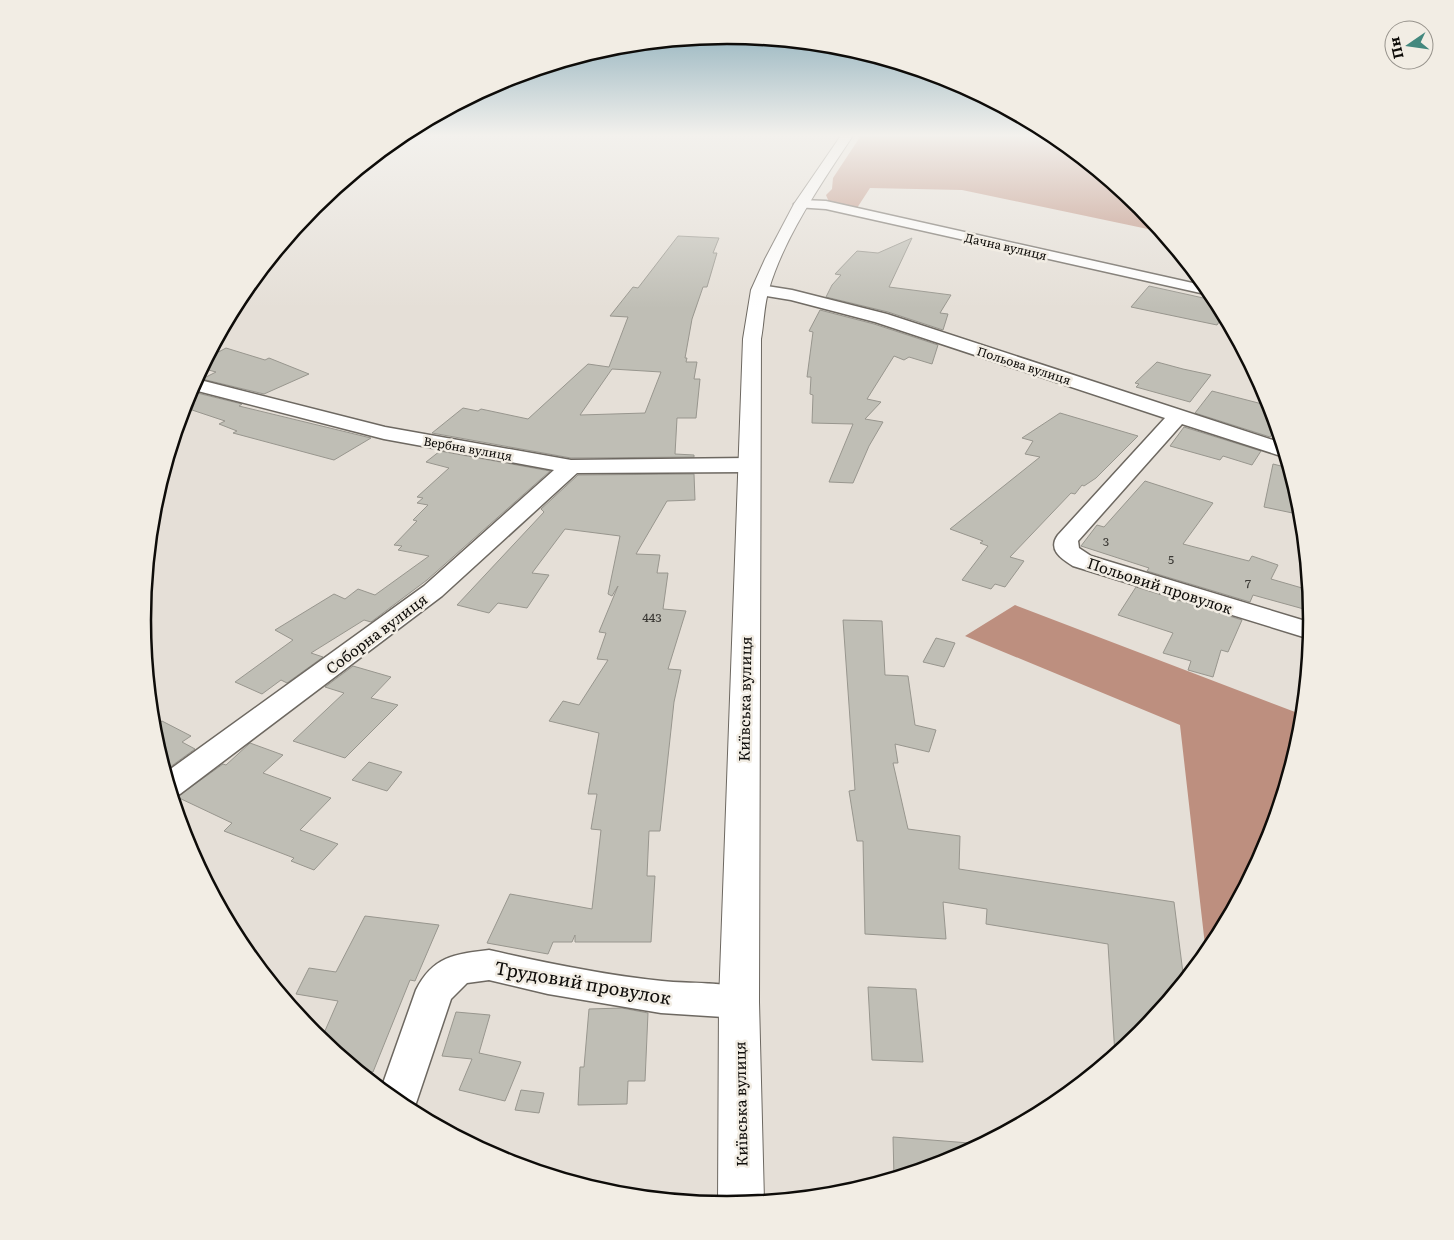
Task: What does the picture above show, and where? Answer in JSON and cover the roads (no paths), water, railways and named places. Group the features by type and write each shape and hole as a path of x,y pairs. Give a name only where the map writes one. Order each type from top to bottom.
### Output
{"street":[{"name":"Київська вулиця","path":"741,1196 739,1002 748,465 752,339 760,290 773,259 809,192"},
{"name":"Дачна вулиця","path":"801,204 826,205 1198,289"},
{"name":"Польова вулиця","path":"760,290 792,295 881,318 1277,449"},
{"name":"Вербна вулиця","path":"201,386 384,433 571,467 748,465"},
{"name":"Польовий провулок","path":"1179,416 1161,433 1066,540 1067,551 1082,561 1158,586 1303,629"},
{"name":"Соборна вулиця","path":"174,782 434,590 571,467"},
{"name":"Трудовий провулок","path":"400,1094 435,990 457,969 489,965 548,979 661,997 739,1002"}]}
